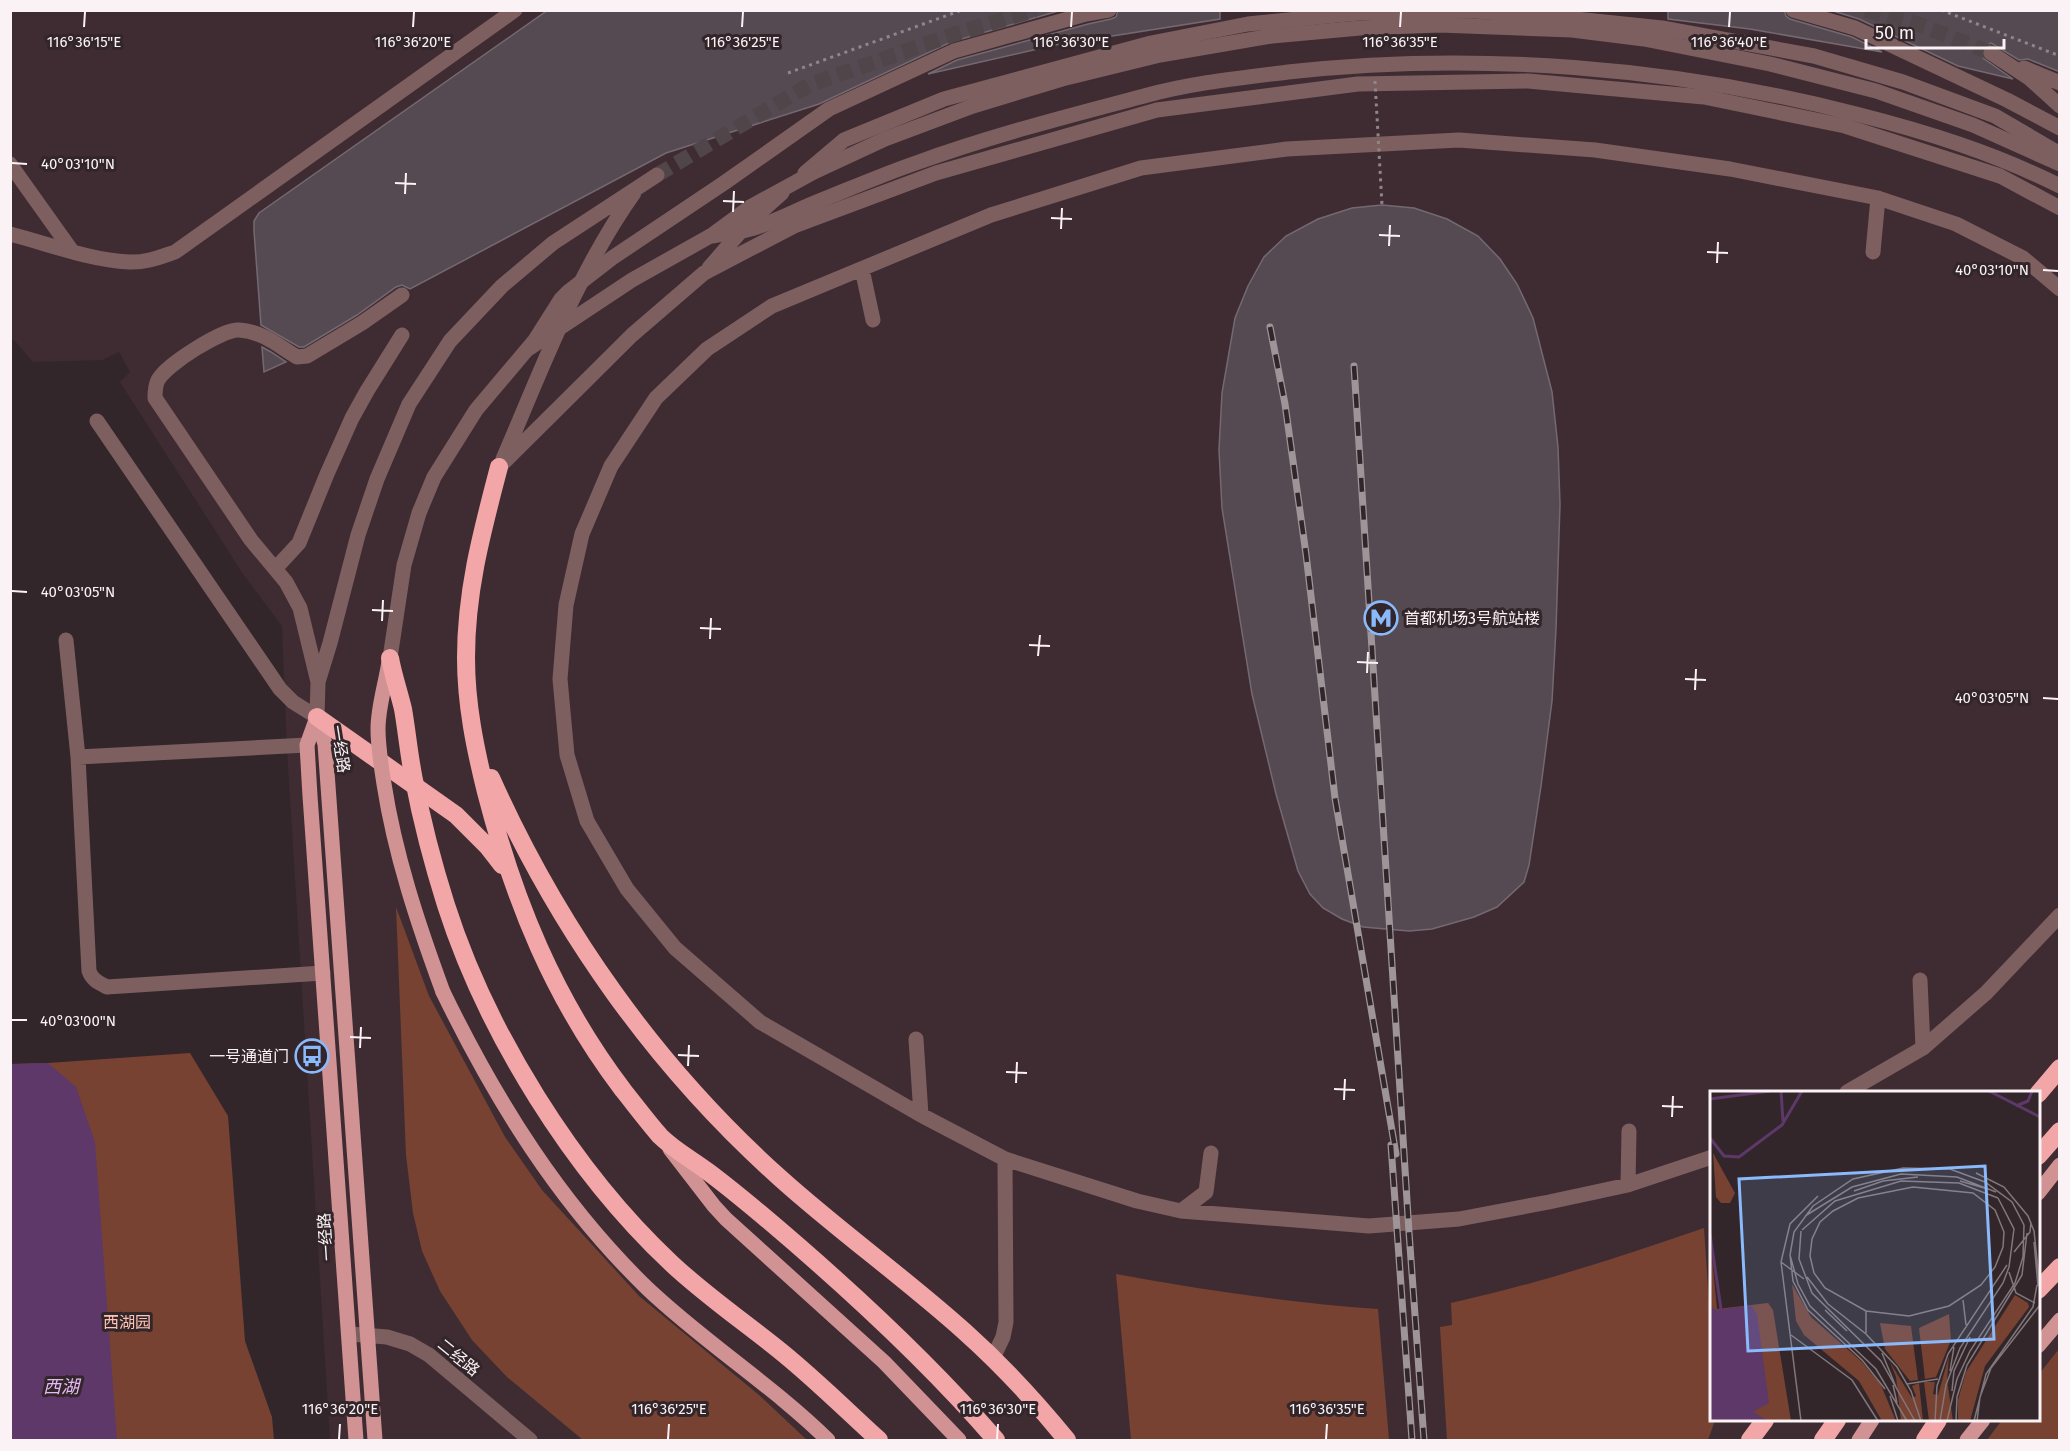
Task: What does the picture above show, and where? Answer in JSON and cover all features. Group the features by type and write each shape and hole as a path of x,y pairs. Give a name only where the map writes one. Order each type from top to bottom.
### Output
{"highway":[{"path":"499,467 476,556 468,602 466,682 472,729 495,825 528,926 546,964 576,1021 612,1076 661,1137 741,1197 824,1268 884,1323 996,1440"},
{"path":"390,658 402,706 413,778 424,829 447,908 487,1004 513,1056 538,1098 591,1173 656,1248 698,1286 796,1364 879,1440"},
{"path":"317,717 456,815 488,847 513,882"},
{"path":"472,729 511,821 574,934 648,1039 693,1092 746,1147 993,1358 1067,1440"},
{"path":"2040,1092 2060,1068"},
{"path":"2040,1154 2060,1131"},
{"path":"2040,1288 2060,1267"},
{"path":"1750,1440 1764,1421"},
{"path":"1823,1440 1835,1421"},
{"path":"1925,1440 1937,1421"}],"main road":[{"path":"390,658 380,706 378,729 378,747 388,809 405,879 443,992 471,1050 540,1161 582,1216 649,1289 699,1332 767,1385 828,1440"},
{"name":"一经路","path":"317,717 307,745 356,1440"},
{"name":"一经路","path":"317,717 325,744 375,1440"},
{"path":"661,1137 726,1219 884,1362 959,1440"},
{"path":"2040,1190 2060,1165"},
{"path":"2040,1344 2060,1320"},
{"path":"1859,1440 1871,1421"},
{"path":"1967,1440 1981,1421"}],"street":[{"path":"10,234 101,258 131,262 153,260 175,252 515,10"},
{"path":"390,658 404,565 418,513 434,477 476,410 528,349 561,299 584,278 829,109 954,51 1086,14 1109,10"},
{"path":"1793,10 1855,28 2007,100 2060,128"},
{"path":"499,467 632,335 704,273 747,224 844,140 944,99 1150,44 1248,24 1358,13 1474,11 1662,28 1814,56 1903,82 1995,116 2060,154"},
{"path":"528,349 626,284 706,239 750,207 846,156 924,124 1003,96 1090,72 1190,49 1272,36 1360,28 1449,25 1572,30 1622,36 1704,50 1828,78 1892,96 1973,125 2060,164"},
{"path":"2060,83 1991,53 2029,78 2060,106"},
{"path":"706,239 759,227 933,157 1048,122 1159,92 1271,74 1387,65 1568,68 1678,79 1750,90 1837,109 1931,134 2000,159 2060,186"},
{"path":"704,273 794,225 947,170 1157,110 1358,84 1528,81 1704,96 1845,126 2000,176 2060,208"},
{"path":"1710,1158 1628,1185 1459,1219 1369,1226 1181,1211 1137,1201 1005,1160 921,1115 760,1022 675,948 627,889 587,821 567,755 560,679 566,605 582,534 611,466 657,398 707,349 772,306 991,215 1141,168 1287,149 1459,140 1595,150 1730,169 1878,198 1956,224 2024,258 2060,289"},
{"path":"10,164 72,251"},
{"path":"318,682 358,535 377,479 409,404 450,341 502,286 553,243 657,175 636,190 588,269 499,467"},
{"path":"1873,252 1878,198"},
{"path":"862,268 873,320"},
{"path":"317,717 318,682 300,608 286,582 251,540 155,398 159,379 165,371 202,345 227,332 234,330 270,338 297,357 307,356 362,323 402,295"},
{"path":"275,569 299,543 352,418 402,335"},
{"path":"97,421 280,689 293,702 317,717"},
{"path":"66,640 78,757 91,977 107,987 323,973"},
{"path":"78,757 307,745"},
{"path":"1849,1091 1923,1048 1986,993 2060,915"},
{"path":"1920,980 1923,1048"},
{"path":"916,1039 921,1115"},
{"path":"1628,1185 1629,1131"},
{"path":"1181,1211 1206,1192 1211,1153"},
{"path":"993,1358 1003,1337 1006,1322 1005,1160"},
{"name":"二经路","path":"350,1335 387,1337 410,1344 429,1355 530,1440"}],"path":[{"path":"788,73 962,10"},
{"path":"1941,10 2060,56"},
{"path":"1374,79 1382,205"}],"shaded area":[{"path":"10,11 2059,11 2059,1440 330,1440 287,750 282,626 243,574 120,382 130,372 119,352 102,360 33,362 14,340 11,340"}],"green space":[{"path":"396,907 429,996 505,1137 542,1190 639,1296 759,1395 807,1440 583,1440 507,1377 472,1340 440,1291 422,1251 413,1213 406,1155"},
{"name":"西湖园","path":"190,1053 228,1116 245,1341 272,1417 274,1440 11,1440 10,1064"},
{"path":"1704,1228 1710,1318 1710,1421 1715,1421 1708,1440 1447,1440 1440,1327 1452,1325 1451,1303 1515,1287"},
{"path":"1116,1274 1247,1295 1378,1309 1389,1440 1131,1440"},
{"path":"2059,1349 2059,1440 1987,1440 2001,1421 2040,1421 2040,1373"}],"water":[{"name":"西湖","path":"48,1063 76,1087 95,1142 117,1440 11,1440 11,1064"}],"building":[{"path":"548,10 1062,10 951,42 819,104 666,153 410,289 402,285 396,287 357,315 304,347 299,347 261,325 254,231 254,221 259,213"},
{"path":"1118,10 1220,10 1220,19 1055,45 928,74 957,60 1111,19 1116,17"},
{"path":"1668,10 1784,10 1790,19 1852,37 1882,52 1750,29 1668,19"},
{"path":"1830,10 2060,10 2060,72 2028,59 2019,60 1991,43 1983,48 1983,58 2013,79 1958,66 1859,19"},
{"path":"1382,205 1414,208 1447,219 1478,236 1500,259 1517,284 1533,318 1552,392 1558,447 1560,504 1552,701 1529,865 1524,882 1497,907 1474,917 1432,929 1409,931 1363,927 1342,919 1323,908 1310,894 1298,871 1276,794 1252,694 1222,508 1219,450 1222,393 1235,318 1248,286 1264,257 1286,236 1318,219 1352,208"},
{"path":"262,347 271,352 286,362 264,372"}],"tunnel":[{"path":"657,175 809,85 955,34 1035,10"},
{"path":"1866,10 1921,25 1991,53"}],"railway":[{"path":"1270,327 1285,404 1306,554 1335,798 1396,1154"},
{"path":"1354,366 1424,1440"},
{"path":"1391,1145 1412,1440"}],"place":[{"name":"首都机场3号航站楼","path":"1381,618"},
{"name":"一号通道门","path":"312,1056"}]}
